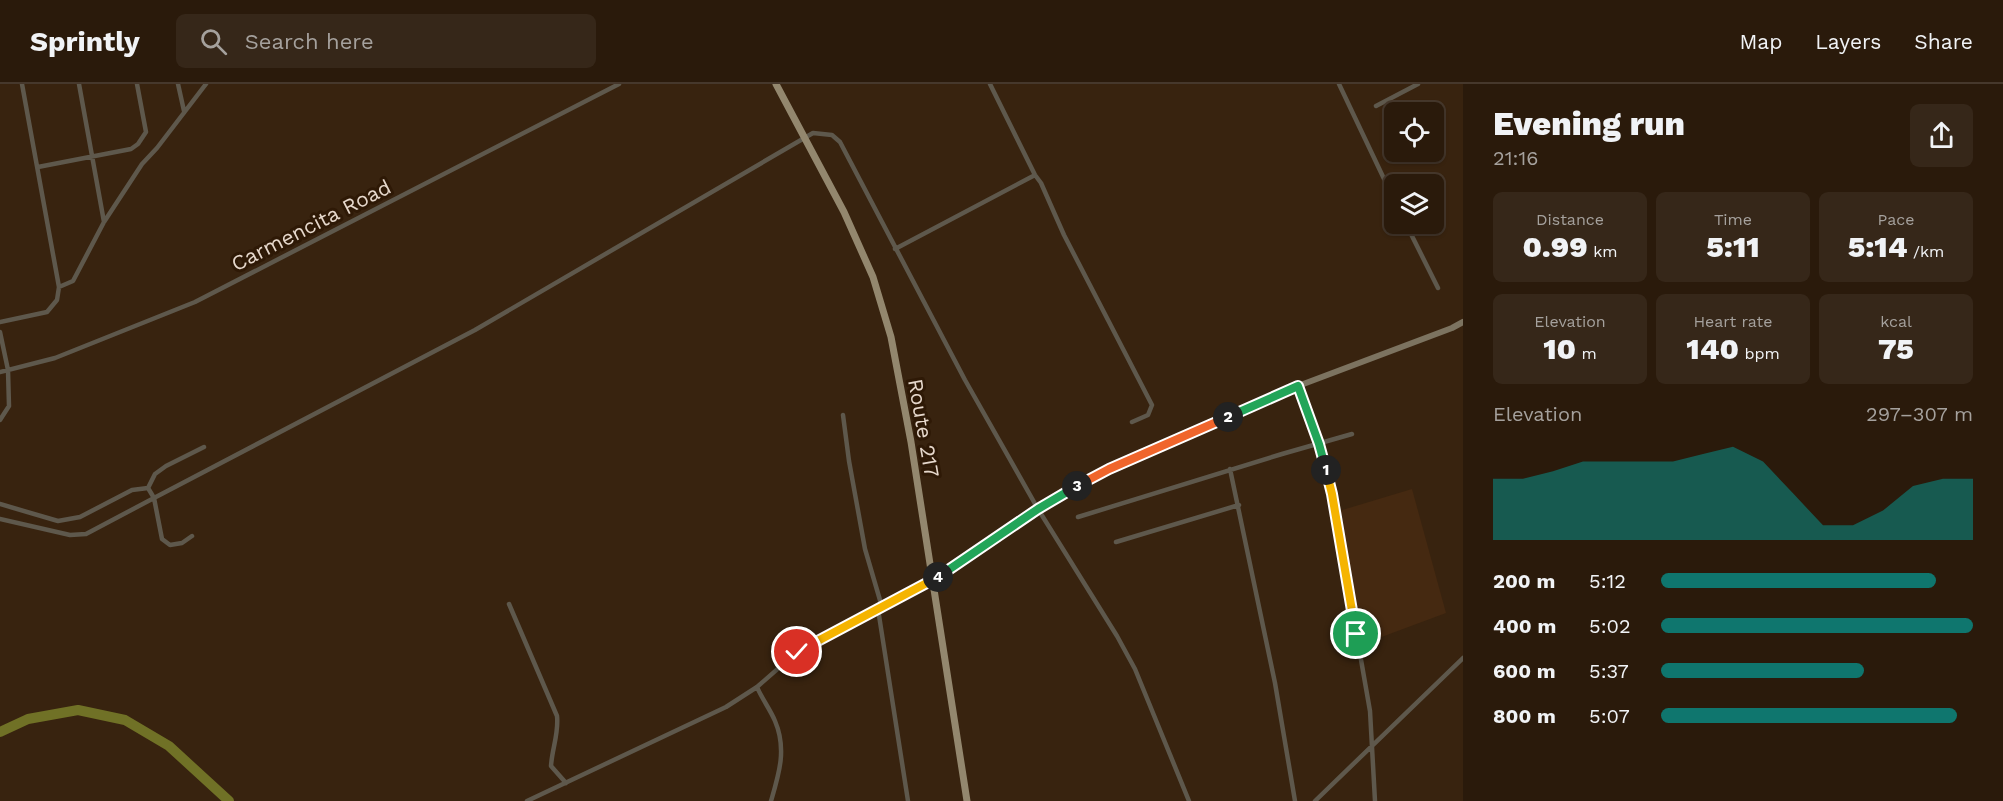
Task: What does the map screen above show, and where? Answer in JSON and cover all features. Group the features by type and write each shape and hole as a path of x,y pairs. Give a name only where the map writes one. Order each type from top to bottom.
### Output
{"main road":[{"name":"Route 217","path":"776,84 844,212 873,277 891,337 933,580 967,801"},
{"path":"933,580 1038,509 1109,469 1298,386 1463,322"}],"street":[{"path":"0,322 47,312 57,300 58,287 22,84"},
{"path":"79,84 104,222"},
{"path":"38,167 94,158 131,149 138,144 146,132 137,84"},
{"path":"178,84 184,111"},
{"path":"58,287 74,281 104,222 142,164 206,84"},
{"name":"Carmencita Road","path":"0,372 55,358 195,302 619,84"},
{"path":"990,84 1041,183 1064,235 1152,405 1148,415 1132,422"},
{"path":"1339,84 1384,179"},
{"path":"1376,106 1418,84"},
{"path":"0,519 70,535 86,534 475,330 813,133 832,135 840,142 965,380 1038,509 1135,669 1189,801"},
{"path":"895,249 1035,175"},
{"path":"1411,234 1438,288"},
{"path":"0,332 8,370 9,406 0,420"},
{"path":"1298,386 1319,444 1334,504 1370,711 1375,801"},
{"path":"843,415 865,549 880,608 908,801"},
{"path":"1078,517 1230,469 1352,434"},
{"path":"148,488 155,474 204,447"},
{"path":"1230,469 1275,683 1295,801"},
{"path":"148,488 154,498 162,539 170,545 182,543 192,536"},
{"path":"0,504 58,521 80,517 132,490 148,488"},
{"path":"1116,542 1239,505"},
{"path":"527,801 726,707 757,687 797,652 933,580"},
{"path":"509,604 557,716 558,727 550,766 566,783"},
{"path":"1315,801 1463,658"},
{"path":"757,687 780,737 780,774 771,801"}],"shaded area":[{"path":"1412,489 1446,613 1360,645 1339,511"}],"waterway":[{"path":"0,732 28,719 78,710 125,720 169,746 229,801"}],"route":[{"path":"797,652 933,580 1076,486 1109,469 1298,386 1319,444 1332,494 1356,634"}]}
